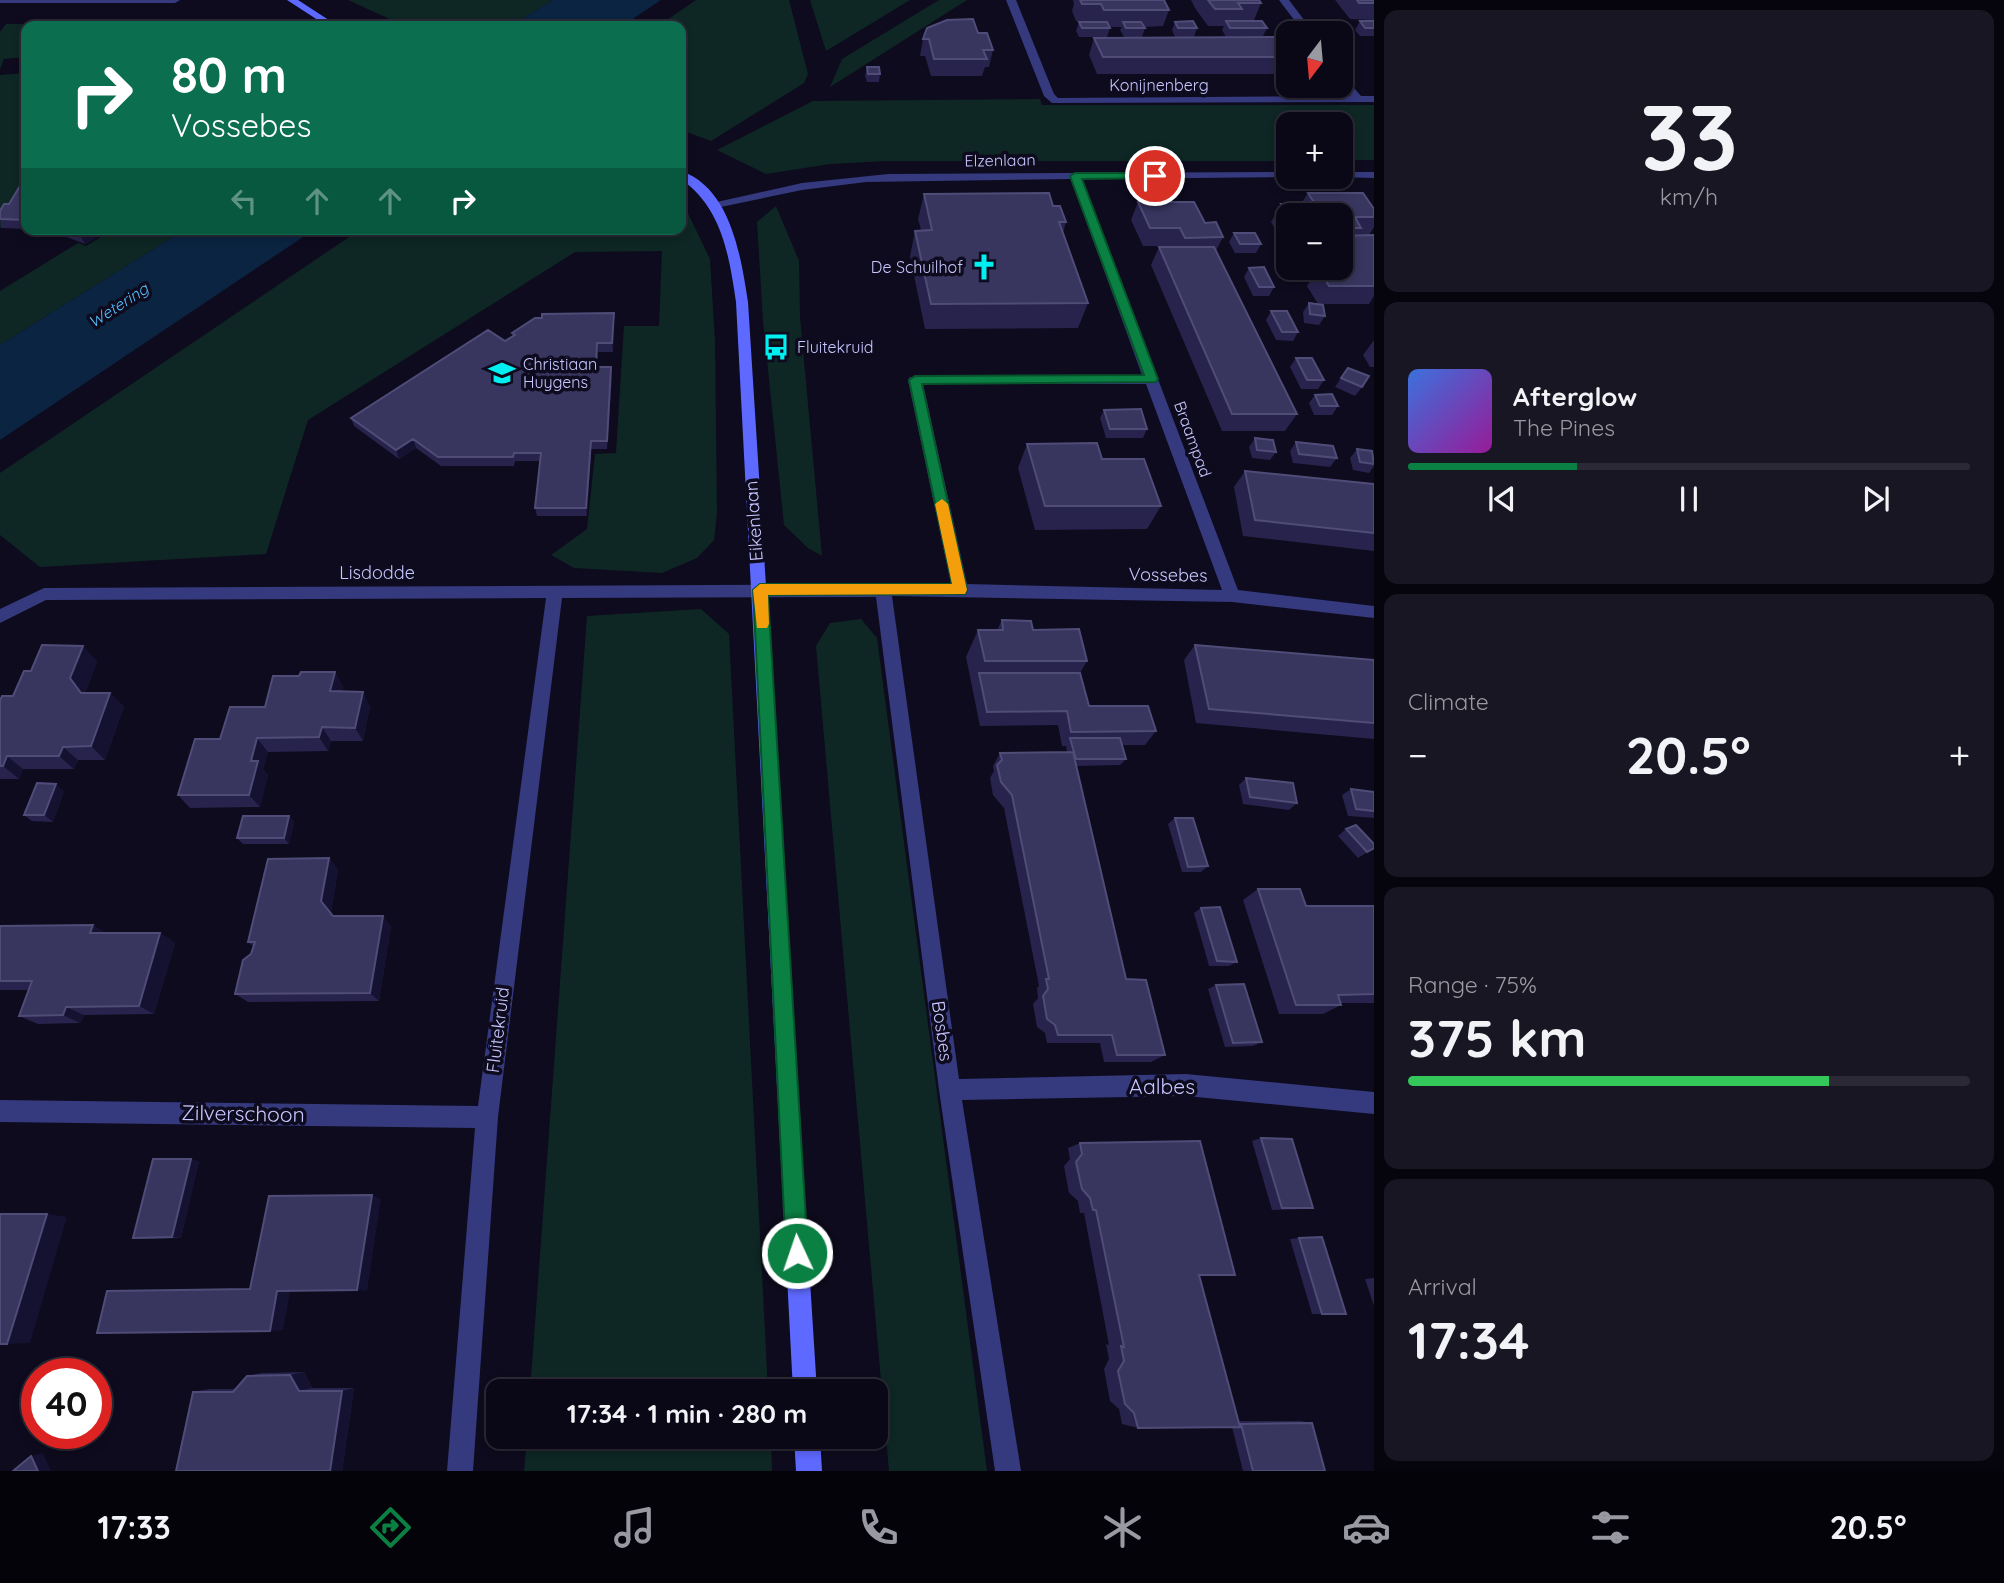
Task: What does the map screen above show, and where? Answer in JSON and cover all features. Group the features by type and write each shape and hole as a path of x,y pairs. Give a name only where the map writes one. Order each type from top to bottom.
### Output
{"street":[{"path":"0,0 175,0"},
{"path":"0,14 9,0"},
{"path":"292,0 325,21"},
{"name":"Konijnenberg","path":"1011,0 1049,96 1056,100 1374,99"},
{"path":"1284,0 1300,21"},
{"path":"1353,92 1359,100"},
{"name":"Elzenlaan","path":"716,205 772,190 824,182 888,177 1276,175"},
{"path":"1353,175 1374,175"},
{"name":"Braampad","path":"1075,176 1232,596"},
{"name":"Eikenlaan","path":"686,177 695,182 716,205 734,248 742,302 804,1379"},
{"path":"960,590 915,380 1152,379"},
{"name":"Lisdodde","path":"0,617 44,594 760,590"},
{"name":"Vossebes","path":"760,590 960,590 1232,596 1374,612"},
{"name":"Fluitekruid","path":"460,1471 487,1116 555,591"},
{"name":"Bosbes","path":"883,591 950,1090 1008,1471"},
{"name":"Aalbes","path":"950,1090 1186,1085 1374,1102"},
{"name":"Zilverschoon","path":"0,1111 487,1116"},
{"path":"808,1449 809,1471"}],"green space":[{"path":"348,0 553,0 519,21 394,21"},
{"path":"696,0 789,0 808,74 804,83 711,141 686,132 686,21 665,21"},
{"path":"810,0 910,0 826,51"},
{"path":"939,0 967,0 830,87 842,59"},
{"path":"6,24 21,24 21,57 4,59 0,69 0,32"},
{"path":"21,73 21,194 0,228 0,75"},
{"path":"1040,99 1042,105 1374,105 1374,160 1353,160 1353,112 1276,112 1276,161 886,161 830,164 766,174 717,150 813,101"},
{"path":"776,206 799,261 800,317 822,556 808,548 784,525 763,321 757,222"},
{"path":"686,209 710,259 715,342 717,513 714,540 697,558 662,573 574,568 551,555 587,529 595,454 616,453 624,326 659,326 662,251 575,252 308,420 266,554 40,567 0,535 0,473 352,235 686,235"},
{"path":"104,235 176,235 0,345 0,291 78,243 86,246"},
{"path":"701,609 729,634 767,1379 531,1379 587,616"},
{"path":"861,619 877,638 987,1471 889,1471 888,1379 881,1379 816,646 830,623"},
{"path":"526,1449 771,1449 772,1471 524,1471"}],"water":[{"path":"553,0 661,0 630,21 519,21"},
{"name":"Wetering","path":"176,235 306,235 0,440 0,345"}],"building":[{"path":"1080,0 1164,0 1169,10 1104,10 1101,4 1082,4"},
{"path":"1208,0 1259,0 1261,3 1238,3 1242,9 1215,9"},
{"path":"1357,0 1374,0 1374,3 1359,3"},
{"path":"973,19 978,33 987,33 993,50 983,50 987,59 934,59 929,39 923,39 927,28 947,20"},
{"path":"1193,21 1197,28 1178,28 1175,22"},
{"path":"1226,21 1262,21 1267,28 1230,28"},
{"path":"1360,21 1374,21 1374,28 1365,28"},
{"path":"1079,22 1107,22 1110,28 1082,28"},
{"path":"1123,22 1141,22 1145,28 1126,28"},
{"path":"1276,37 1276,57 1103,57 1094,38"},
{"path":"867,67 879,67 880,74 868,74"},
{"path":"21,184 21,220 0,219 4,204 9,204"},
{"name":"De Schuilhof","path":"1049,193 1053,206 1060,206 1066,222 1059,222 1088,303 931,304 915,231 932,230 924,194"},
{"path":"1308,193 1363,193 1374,209 1374,217 1355,217 1361,228 1353,228 1353,203 1314,203"},
{"path":"1138,202 1194,202 1205,223 1216,222 1223,237 1185,238 1180,228 1150,228"},
{"path":"1234,233 1255,233 1261,244 1240,244"},
{"path":"1374,235 1374,286 1329,286 1325,280 1353,280 1353,236"},
{"path":"1159,247 1214,247 1297,414 1232,414"},
{"path":"1264,267 1274,287 1259,287 1249,268"},
{"path":"1309,303 1323,305 1325,316 1310,314"},
{"path":"1271,311 1287,311 1298,332 1282,332"},
{"path":"614,313 612,343 597,343 596,367 611,367 607,441 591,441 586,508 535,508 541,453 514,453 513,457 438,457 413,439 396,450 351,418 488,330 505,341 535,318 542,318 542,314"},
{"path":"1296,358 1312,358 1324,380 1307,380"},
{"path":"1348,368 1369,376 1362,387 1341,378"},
{"path":"1332,394 1338,406 1320,406 1315,395"},
{"path":"1141,409 1147,429 1110,429 1104,410"},
{"path":"1255,438 1273,440 1276,452 1257,450"},
{"path":"1296,442 1333,446 1337,458 1299,454"},
{"path":"1097,443 1102,459 1144,459 1161,506 1045,506 1027,444"},
{"path":"1357,449 1372,451 1374,464 1360,462"},
{"path":"1245,471 1374,484 1374,533 1255,520"},
{"path":"1002,620 1031,621 1033,630 1079,629 1087,661 985,661 978,630 1003,630"},
{"path":"42,645 83,646 70,678 81,693 110,693 91,746 63,747 59,756 7,756 3,766 0,766 0,701 2,696 13,696 24,671 31,671"},
{"path":"1195,645 1374,660 1374,723 1209,709"},
{"path":"301,672 335,672 330,691 363,692 355,728 322,727 319,737 257,738 251,761 258,761 249,795 178,795 195,739 220,739 230,707 265,707 273,676 299,676"},
{"path":"979,673 1080,673 1089,706 1148,706 1156,731 1071,732 1067,711 987,712"},
{"path":"1070,738 1120,738 1126,759 1076,759"},
{"path":"1073,752 1126,979 1146,980 1165,1055 1117,1055 1112,1035 1058,1035 1055,1025 1047,1019 1043,996 1048,989 1046,979 1049,979 1012,795 1001,782 997,765 1002,760 1000,753"},
{"path":"1246,778 1293,783 1297,803 1250,797"},
{"path":"37,783 56,784 44,815 24,815"},
{"path":"1351,789 1374,792 1374,811 1356,809"},
{"path":"243,816 289,816 284,838 237,838"},
{"path":"1175,818 1193,818 1208,866 1188,867"},
{"path":"1356,825 1374,844 1374,848 1367,852 1346,829"},
{"path":"329,858 321,901 333,916 383,916 370,993 235,994 243,960 251,954 255,942 248,942 268,859"},
{"path":"1258,889 1300,889 1306,906 1374,906 1374,994 1338,995 1341,1005 1296,1005"},
{"path":"1220,907 1237,962 1217,961 1201,908"},
{"path":"93,925 90,933 160,933 139,1006 66,1007 63,1015 19,1016 32,981 0,981 0,926"},
{"path":"1244,984 1262,1042 1233,1043 1216,985"},
{"path":"1261,1138 1292,1139 1313,1208 1282,1208"},
{"path":"1200,1141 1235,1275 1199,1275 1240,1427 1138,1428 1134,1413 1125,1404 1118,1371 1124,1361 1121,1346 1124,1347 1096,1210 1093,1210 1090,1198 1082,1189 1076,1162 1082,1154 1080,1143"},
{"path":"153,1159 191,1159 172,1237 133,1238"},
{"path":"372,1195 357,1290 277,1291 270,1331 97,1333 107,1291 250,1289 269,1196"},
{"path":"0,1214 47,1214 7,1344 0,1344"},
{"path":"1322,1237 1346,1314 1322,1314 1299,1238"},
{"path":"290,1375 299,1391 342,1391 330,1471 176,1471 193,1392 233,1392 247,1376"},
{"path":"1312,1423 1325,1471 1253,1471 1241,1424"},
{"path":"31,1456 38,1471 13,1471"}],"slow traffic":[{"path":"762,624 760,590 960,590 942,504"}],"place":[{"name":"De Schuilhof","path":"984,267"},
{"name":"Fluitekruid","path":"776,347"},
{"name":"Christiaan Huygens","path":"502,373"}],"route":[{"path":"797,1253 760,590 960,590 915,380 1152,379 1075,176 1155,176"}]}
